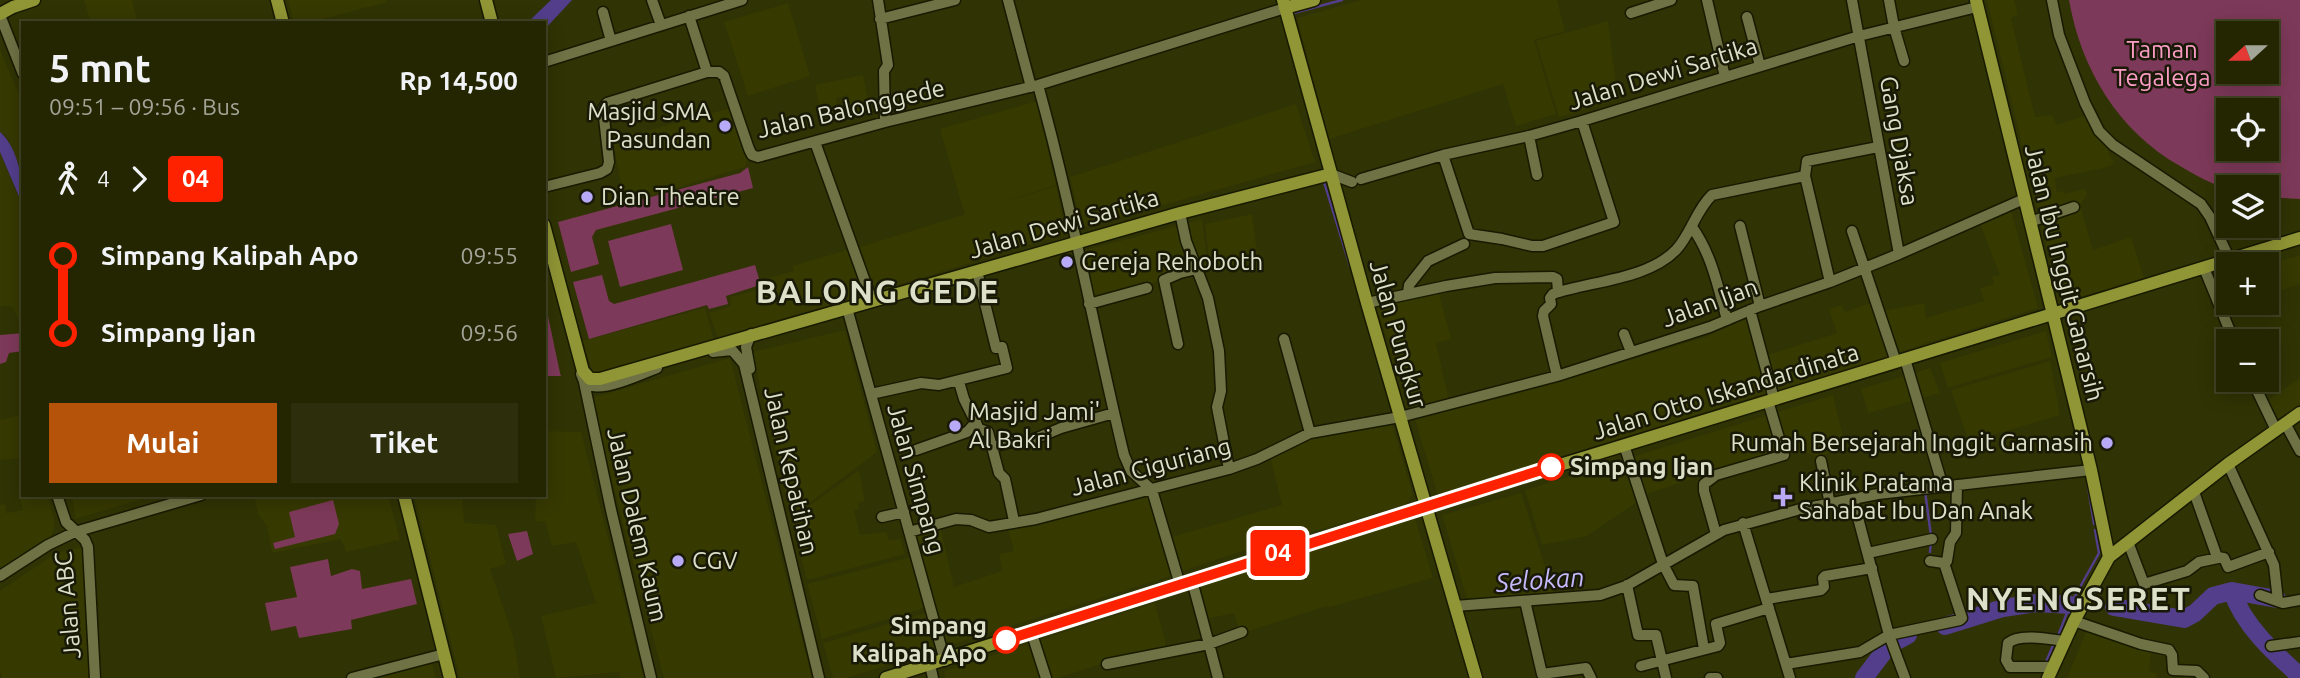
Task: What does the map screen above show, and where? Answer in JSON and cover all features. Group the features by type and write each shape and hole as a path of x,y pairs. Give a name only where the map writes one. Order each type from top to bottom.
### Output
{"main road":[{"path":"0,15 34,0"},
{"path":"277,0 282,21"},
{"path":"486,0 491,21"},
{"path":"1284,4 1314,0"},
{"name":"Jalan Pungkur","path":"1284,4 1476,678"},
{"name":"Jalan Ibu Inggit Ganarsih","path":"1977,4 2091,470 2109,557"},
{"name":"Jalan Dewi Sartika","path":"585,379 600,379 660,364 751,334 1331,174"},
{"name":"Jalan Dalem Kaum","path":"546,232 585,379"},
{"name":"Jalan Otto Iskandardinata","path":"2257,252 2300,239"},
{"name":"Jalan Otto Iskandardinata","path":"886,678 932,671 945,660 1031,631 1426,506 2216,264"},
{"path":"2052,674 2064,641 2109,557 2228,464 2300,412"},
{"path":"405,497 450,678"}],"street":[{"path":"652,0 661,26"},
{"path":"546,61 661,26 712,4 743,0"},
{"path":"878,0 887,65 884,71 886,122"},
{"path":"880,19 955,0"},
{"path":"1008,0 1035,86 1078,243 1114,413 1131,471 1133,495"},
{"path":"1631,13 1671,0"},
{"path":"1707,0 1726,77"},
{"name":"Gang Djaksa","path":"1852,0 1899,254"},
{"path":"1889,0 1904,61"},
{"path":"2052,0 2059,35 2085,103 2099,131 2113,145 2201,204 2226,252"},
{"name":"Jalan Balonggede","path":"708,72 719,72 724,76 752,155 764,156 886,122 1035,86 1284,4"},
{"name":"Jalan Dewi Sartika","path":"1331,174 1356,181 1443,155 1529,136 1859,36 1977,4"},
{"path":"603,12 611,41"},
{"path":"0,15 21,69"},
{"path":"546,186 607,169 609,162 603,108 607,103 708,72 689,16"},
{"path":"1747,17 1760,66"},
{"path":"1443,155 1469,234 1544,246 1614,222 1582,121"},
{"path":"1529,136 1537,175"},
{"path":"815,142 873,301"},
{"path":"1830,282 1805,176 1807,161 1878,147"},
{"path":"1557,376 1543,316 1551,304 1551,296 1558,292 1602,284 1659,264 1675,251 1712,195 1805,176"},
{"name":"Jalan Ijan","path":"1400,416 1557,376 1727,320 1899,254 2024,199"},
{"path":"2030,222 2074,208"},
{"path":"1180,214 1186,241 1208,298 1219,351 1221,391 1217,407 1229,469"},
{"path":"1716,534 1705,499 1704,484 1716,475 1784,454 1771,400 1740,226"},
{"path":"1692,227 1704,244 1712,264 1727,320"},
{"path":"1852,231 1901,360 1943,486"},
{"path":"1408,293 1409,285 1428,261 1464,244"},
{"path":"2204,268 2229,329"},
{"path":"1178,344 1164,280 1196,270"},
{"path":"871,394 921,383 939,385 959,382 1007,368 1002,347 996,348 977,271"},
{"path":"1367,303 1495,278 1551,276 1556,279 1558,292"},
{"path":"1089,304 1147,288"},
{"name":"Jalan Simpang","path":"846,308 945,660"},
{"name":"Jalan Kepatihan","path":"751,334 746,347 747,356 821,678"},
{"path":"1624,334 1631,352"},
{"path":"1284,339 1310,433"},
{"name":"Jalan Kepatihan","path":"660,364 725,349 732,350 744,364 821,678"},
{"name":"Jalan Dalem Kaum","path":"585,379 611,510 651,678"},
{"path":"959,382 979,429 988,432 999,473 1005,479 1014,521"},
{"path":"2260,392 2300,451"},
{"path":"992,447 1015,441 1025,443 1061,428 1114,413"},
{"name":"Jalan Ciguriang","path":"909,532 956,519 971,520 989,527 1058,514 1229,469 1257,459 1310,433 1400,416"},
{"path":"916,450 967,432 976,422"},
{"path":"1624,445 1663,564 1675,585 1693,586 1704,649"},
{"path":"1821,461 1830,504"},
{"path":"2228,464 2269,552 2276,574 2278,600"},
{"path":"1455,606 1600,595 1626,586 1716,534 1743,523 1853,499 2091,470"},
{"path":"1131,471 1152,490 1209,644 1218,678"},
{"path":"1944,563 1947,561 1950,542 1955,533 1957,485"},
{"path":"2194,492 2218,558"},
{"name":"Jalan ABC","path":"58,497 63,517 85,540 88,547 95,678"},
{"path":"0,576 48,545 75,532 194,497"},
{"path":"1853,499 1890,639 1905,678"},
{"path":"881,517 904,512"},
{"path":"1743,523 1790,678"},
{"path":"1868,553 1932,539"},
{"path":"2128,542 2144,584 2187,571 2199,562 2224,558 2228,567 2269,552"},
{"path":"1930,561 1944,563"},
{"path":"1786,664 1860,652 1890,639 1958,621 1962,618 1944,563"},
{"path":"1641,666 1719,645 1716,624 1767,605 1821,590 1825,576 1872,568"},
{"path":"1626,586 1638,635 1657,635 1666,678"},
{"path":"2260,595 2292,602 2300,600"},
{"path":"1525,601 1542,674 1586,667 1591,678"},
{"path":"2074,621 2141,644 2169,650 2173,670 2197,671 2204,678"},
{"path":"1031,631 1046,678"},
{"path":"1107,664 1209,644 1242,632"},
{"path":"2052,674 2010,667 2006,660 2008,643 2012,639 2044,638 2064,641"},
{"path":"2271,646 2300,642"},
{"path":"352,678 444,654"},
{"path":"1710,678 1717,678"}],"shaded area":[{"path":"84,0 132,0 137,21 90,21"},
{"path":"288,0 387,2 316,21 293,21"},
{"path":"551,0 572,0 546,28 546,21 529,21"},
{"path":"1361,0 1557,0 1565,31 1534,40 1556,114 1516,126 1503,84 1329,139 1297,18"},
{"path":"1987,0 2014,0 2018,15 2011,18 2035,117 2052,115 2057,125 2090,114 2114,163 2108,167 2055,178 2057,192 2063,191 2064,194 2085,189 2087,195 2080,205 2093,250 2131,237 2144,278 2060,303"},
{"path":"788,3 810,76 748,96 724,22"},
{"path":"1608,21 1618,100 1559,117 1536,41"},
{"path":"0,49 21,99 21,169 6,135 0,133"},
{"path":"863,75 870,111 852,115 848,95 836,98 840,115 822,118 815,85"},
{"path":"1037,101 1056,185 965,215 940,129"},
{"path":"1296,104 1315,162 1082,228 1070,177"},
{"path":"730,108 748,159 745,167 625,204 612,137 646,131"},
{"path":"0,132 16,156 21,176 21,201 0,152"},
{"path":"0,153 21,204 21,324 12,306 0,306"},
{"path":"1056,186 1066,234 874,292 860,247"},
{"path":"2011,210 2038,308 1896,353 1884,311 1924,303 1926,318 1984,301 1980,288 1994,284 1992,277 2000,275 1979,221"},
{"path":"1252,214 1258,260 1210,266 1205,224"},
{"path":"1202,219 1208,266 1095,301 1082,251"},
{"path":"847,250 864,296 718,338 709,313 731,306 730,297 768,287 765,279 794,271 792,266"},
{"path":"2300,255 2300,284 2279,291 2279,262"},
{"path":"1438,290 1451,339 1436,343 1449,401 1411,411 1375,303"},
{"path":"1876,301 1891,356 1438,496 1414,416 1506,397 1706,337 1731,325 1733,318 1752,312 1761,357 1837,333 1829,309 1842,305 1845,312"},
{"path":"705,308 714,340 594,375 582,341"},
{"path":"845,330 877,452 791,517 752,352"},
{"path":"2046,331 2052,357 1948,388 1940,363"},
{"path":"730,358 812,678 664,678 638,582 591,398"},
{"path":"2050,361 2060,415 1969,442 1951,390"},
{"path":"1930,368 1940,393 1868,413 1861,389"},
{"path":"2300,378 2300,405 2279,419 2268,400"},
{"path":"1833,395 1846,450 1815,456 1799,451 1685,481 1650,493 1587,536 1542,545 1525,490"},
{"path":"21,415 21,458 0,460 0,420"},
{"path":"1391,421 1413,495 1405,505 1180,572 1169,538 1282,505 1270,456 1308,437"},
{"path":"546,431 581,432 644,678 621,678 619,672 556,678 541,616 596,603 576,542 552,546 545,521 535,522 536,497 546,497"},
{"path":"859,470 865,501 858,503 859,509 854,510 860,535 886,532 889,540 901,539 905,554 807,580 791,519"},
{"path":"1521,493 1555,597 1468,602 1442,515"},
{"path":"48,497 54,518 54,529 50,538 0,570 0,505 5,504 6,513 23,510 20,498"},
{"path":"72,497 148,497 75,519"},
{"path":"254,497 389,497 400,540 346,552 341,539 272,553 267,526 258,514"},
{"path":"415,497 462,497 464,523 496,525 506,564 490,569 513,636 520,678 460,678"},
{"path":"1150,497 1174,575 947,646 941,634 914,534 940,526 954,587 1002,571 999,554 1014,551 1007,526"},
{"path":"1415,518 1433,578 1326,606 1240,634 1234,613 1206,619 1198,587"},
{"path":"82,547 89,678 2,678 0,591 56,553"},
{"path":"911,557 924,608 822,639 807,584"},
{"path":"1155,603 1167,649 1120,658 1058,678 945,678 944,671"},
{"path":"926,613 935,651 846,678 833,678 823,643"},
{"path":"2090,623 2152,647 2149,671 2157,674 2156,678 2067,678"},
{"path":"432,663 436,678 369,678"}],"green space":[{"name":"Taman Tegalega","path":"2069,0 2300,0 2300,199 2279,198 2279,175 2216,175 2216,184 2158,152 2138,135 2106,96 2083,50"},
{"path":"748,167 753,188 596,230 592,237 599,264 571,272 558,222 740,173"},
{"path":"671,224 683,270 620,287 608,241"},
{"path":"755,265 760,282 757,286 726,296 728,304 709,309 707,305 589,339 573,282 602,275 609,301 614,304"},
{"path":"546,306 560,373 561,376 546,376"},
{"path":"21,333 21,351 9,353 6,362 0,364 0,335"},
{"path":"333,500 339,524 335,534 275,549 273,543 295,537 289,512"},
{"path":"527,531 533,554 517,561 508,534"},
{"path":"328,559 331,576 352,569 360,571 362,589 411,579 417,604 351,620 352,629 299,638 296,626 271,631 265,603 297,597 290,567"}],"waterway":[{"path":"1290,14 1342,0"},
{"path":"1324,182 1350,266"},
{"name":"Selokan","path":"2087,480 2094,524"},
{"name":"Selokan","path":"1925,491 1931,536"},
{"name":"Selokan","path":"2058,636 2070,605 2099,553 2095,530"},
{"name":"Selokan","path":"1930,552 1931,541"},
{"path":"2232,591 2277,599"},
{"path":"2114,607 2184,619 2195,613 2213,596 2232,591 2251,627 2300,676"},
{"path":"1945,626 2003,608 2037,603 2070,605"},
{"path":"1864,678 1889,645 1908,635"},
{"path":"2046,662 2054,643"}],"bus line":[{"name":"04","path":"1006,640 1551,467"}],"place":[{"name":"Masjid SMA Pasundan","path":"725,126"},
{"name":"Dian Theatre","path":"587,197"},
{"name":"Gereja Rehoboth","path":"1067,262"},
{"name":"Masjid Jami' Al Bakri","path":"955,426"},
{"name":"Rumah Bersejarah Inggit Garnasih","path":"2107,443"},
{"name":"Simpang Ijan","path":"1551,467"},
{"name":"Klinik Pratama Sahabat Ibu Dan Anak","path":"1783,497"},
{"name":"CGV","path":"678,561"},
{"name":"Simpang Kalipah Apo","path":"1006,640"}],"district":[{"name":"BALONG GEDE","path":"878,292"},
{"name":"NYENGSERET","path":"2079,599"}]}
